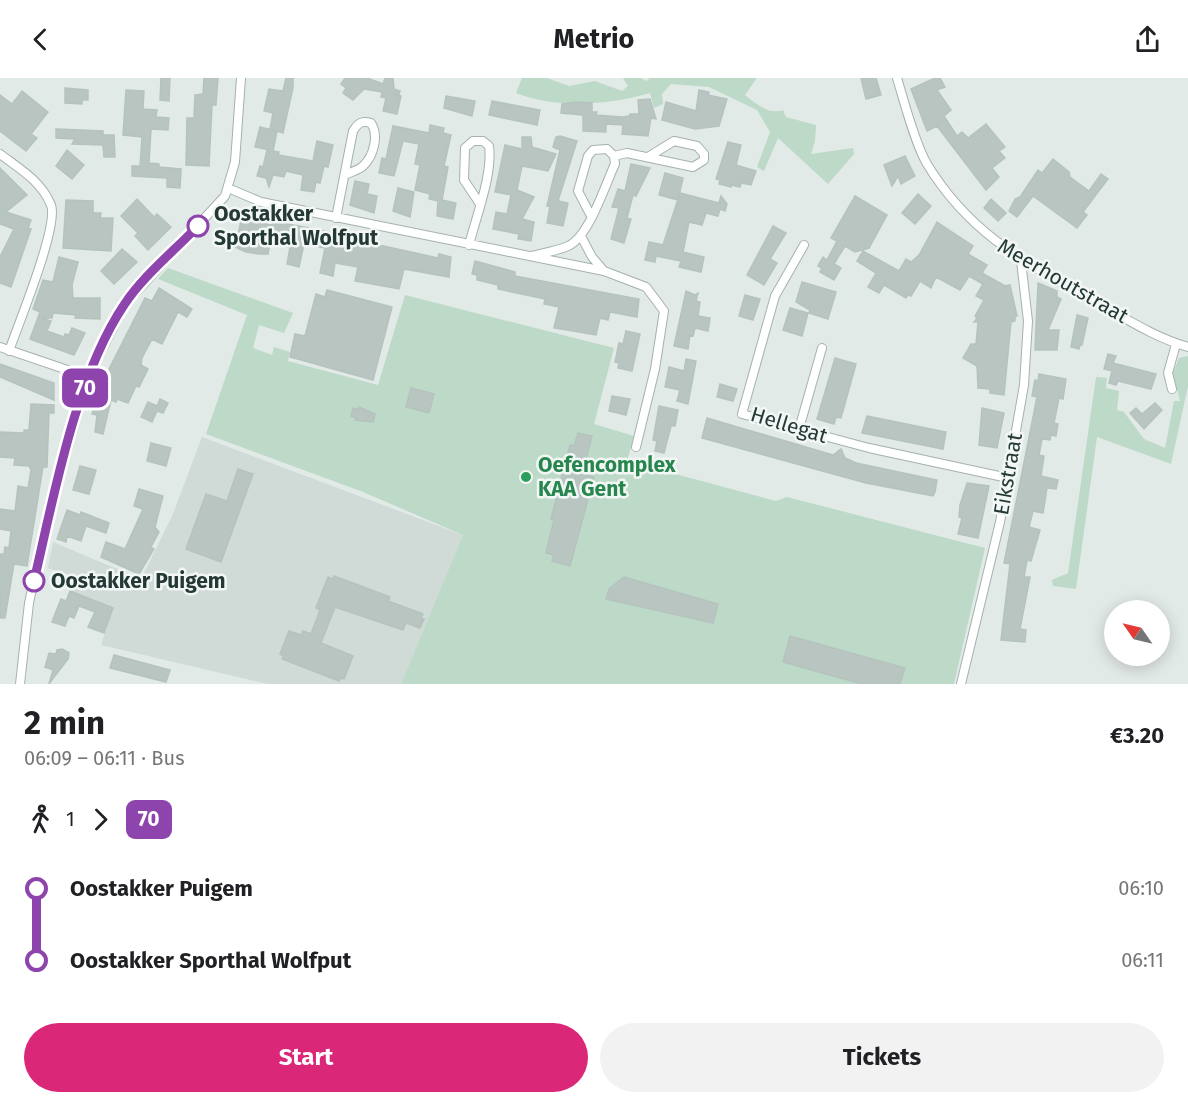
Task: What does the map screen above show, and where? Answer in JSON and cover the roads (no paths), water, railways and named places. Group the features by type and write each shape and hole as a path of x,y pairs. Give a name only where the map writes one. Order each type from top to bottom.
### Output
{"street":[{"path":"20,684 29,603 48,515 88,377 125,304 210,214 228,188 235,162 241,78"},
{"name":"Meerhoutstraat","path":"897,78 926,163 965,214 990,239 1021,261 1176,344 1188,347"},
{"path":"336,218 353,131 357,124 365,121 371,123 376,135 369,159 362,167 345,175"},
{"path":"469,245 480,204 490,157 489,146 483,141 473,141 465,148 464,180 480,204"},
{"path":"614,156 627,153 693,167 700,165 704,154 697,146 674,141 648,157"},
{"path":"528,256 570,246 582,236 615,164 614,156 607,149 599,148 588,156 578,191 591,216"},
{"path":"0,154 39,183 52,208 48,238 9,351"},
{"path":"228,188 261,202 604,271 646,287 664,311 655,369 636,447"},
{"path":"582,236 592,257 604,271"},
{"name":"Hellegat","path":"804,245 776,296 742,414 869,448 1008,478"},
{"name":"Eikstraat","path":"962,684 1008,478 1024,385 1028,321 1021,261"},
{"path":"1172,389 1168,373 1176,344"},
{"path":"0,347 88,377"},
{"path":"799,429 822,348"}],"place":[{"name":"Oostakker Sporthal Wolfput","path":"198,226"},
{"name":"Oefencomplex KAA Gent","path":"526,477"},
{"name":"Oostakker Puigem","path":"34,581"}]}
